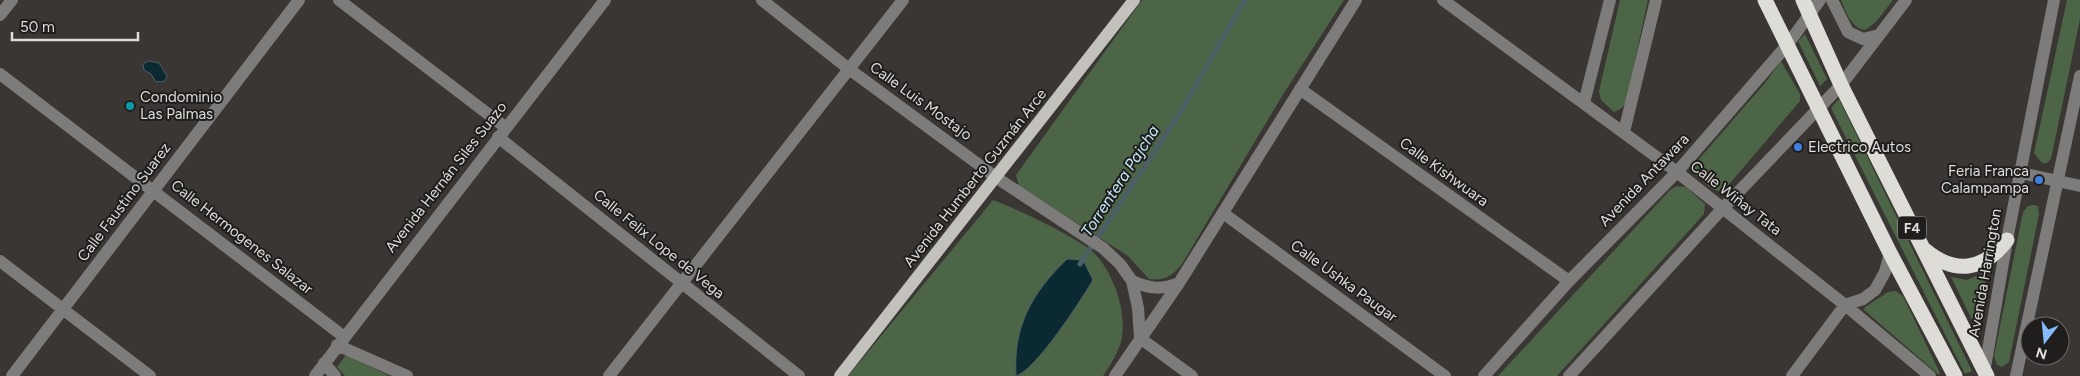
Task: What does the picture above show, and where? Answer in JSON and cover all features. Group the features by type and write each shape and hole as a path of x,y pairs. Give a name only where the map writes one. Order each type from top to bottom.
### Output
{"highway":[{"name":"F4","path":"1765,0 1820,106 1890,253 1955,376"},
{"name":"F4","path":"1806,6 1841,85 1985,374"},
{"path":"1921,246 1935,258 1950,265 1966,267 1983,262 1998,251 2007,240"}],"main road":[{"name":"Avenida Humberto Guzmán Arce","path":"840,376 997,178 1134,0"}],"street":[{"path":"0,15 12,0"},
{"name":"Calle Faustino Suarez","path":"12,376 300,0"},
{"name":"Calle Felix Lope de Vega","path":"339,0 799,376"},
{"name":"Avenida Hernán Siles Suazo","path":"314,376 605,0"},
{"name":"Calle Luis Mostajo","path":"762,0 849,69 997,178 1103,248 1120,264 1132,280 1138,308 1140,338"},
{"path":"609,376 903,0"},
{"path":"1115,376 1180,283 1356,0"},
{"name":"Calle Wiñay Tata","path":"1443,0 1677,172 1845,305 1930,376"},
{"path":"1584,103 1610,0"},
{"path":"1624,132 1656,0"},
{"name":"Avenida Antawara","path":"1484,376 1569,281 1677,172 1788,44 1806,6 1820,0"},
{"path":"1832,0 1848,32 1863,39 1879,35"},
{"path":"1569,376 1723,208 1841,85 1906,0"},
{"name":"Avenida Harrington","path":"1985,374 2007,240 2054,0"},
{"name":"Calle Hermogenes Salazar","path":"0,74 153,190 340,341 408,376"},
{"path":"2016,376 2080,76"},
{"name":"Calle Kishwuara","path":"1300,89 1569,281"},
{"path":"2020,173 2080,186"},
{"name":"Calle Ushka Paugar","path":"1223,213 1445,376"},
{"path":"1792,376 1845,305 1863,299 1875,290 1885,272 1890,253"},
{"path":"0,261 150,376"},
{"path":"1132,280 1147,288 1164,289 1180,283"},
{"path":"1140,338 1192,376"},
{"path":"324,363 335,376"}],"green space":[{"path":"1142,0 1344,0 1282,96 1182,264 1171,275 1160,279 1149,279 1128,256 1019,186 1016,175"},
{"path":"1620,0 1648,0 1626,102 1622,108 1614,112 1601,100 1599,91"},
{"path":"1841,0 1893,0 1876,22 1865,30 1860,29 1853,23"},
{"path":"2067,0 2080,0 2080,19 2051,159 2047,163 2042,163 2034,153"},
{"path":"1805,34 1827,79 1820,86 1798,41"},
{"path":"1781,61 1800,94 1800,101 1726,188 1719,191 1712,189 1693,173 1693,166 1765,83"},
{"path":"1839,99 1972,371 1965,374 1831,108"},
{"path":"1677,186 1686,187 1705,204 1704,214 1557,376 1498,376 1670,190"},
{"path":"993,200 1030,216 1075,240 1094,253 1108,271 1118,294 1123,319 1123,331 1117,351 1103,376 848,376"},
{"path":"2028,206 2038,206 2039,214 2009,362 2002,367 1997,365 1994,356 2023,212"},
{"path":"1987,271 1979,323 1975,326 1951,277 1967,280"},
{"path":"1896,291 1903,296 1940,373 1939,375 1864,310 1865,307 1888,292"},
{"path":"346,355 390,376 345,376 337,367"}],"water":[{"path":"148,61 159,63 167,76 165,81 156,82 151,74 144,70 143,64"},
{"path":"1067,259 1083,260 1093,280 1069,318 1046,348 1025,371 1016,376 1018,341 1027,312 1044,285"}],"waterway":[{"name":"Torrentera Pajcha","path":"1080,264 1178,116 1245,0"}],"place":[{"name":"Condominio Las Palmas","path":"130,106"},
{"name":"Electrico Autos","path":"1798,147"},
{"name":"Feria Franca Calampampa","path":"2039,180"}]}
